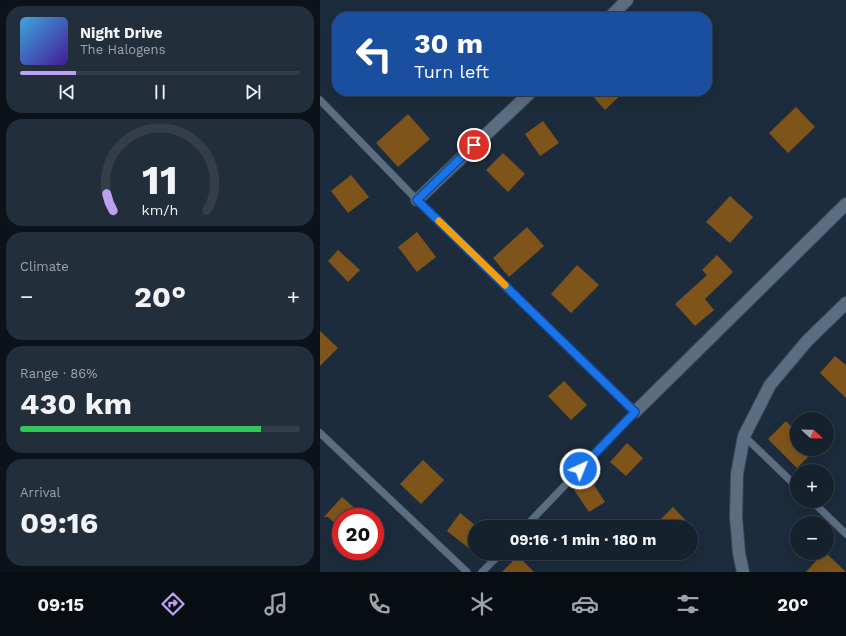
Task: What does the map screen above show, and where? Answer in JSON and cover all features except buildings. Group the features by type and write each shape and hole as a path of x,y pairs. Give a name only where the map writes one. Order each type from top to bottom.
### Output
{"street":[{"path":"615,12 628,0"},
{"path":"417,200 527,96"},
{"path":"635,412 846,204"},
{"path":"743,572 739,553 736,517 737,474 744,436 770,384 807,341 846,303"}],"lane":[{"path":"320,100 417,200 635,412 532,520"},
{"path":"320,433 467,572"},
{"path":"744,436 790,480"},
{"path":"819,508 846,534"},
{"path":"482,572 493,560"}],"slow traffic":[{"path":"439,221 505,285"}],"route":[{"path":"474,145 417,200 635,412 580,469"}]}
